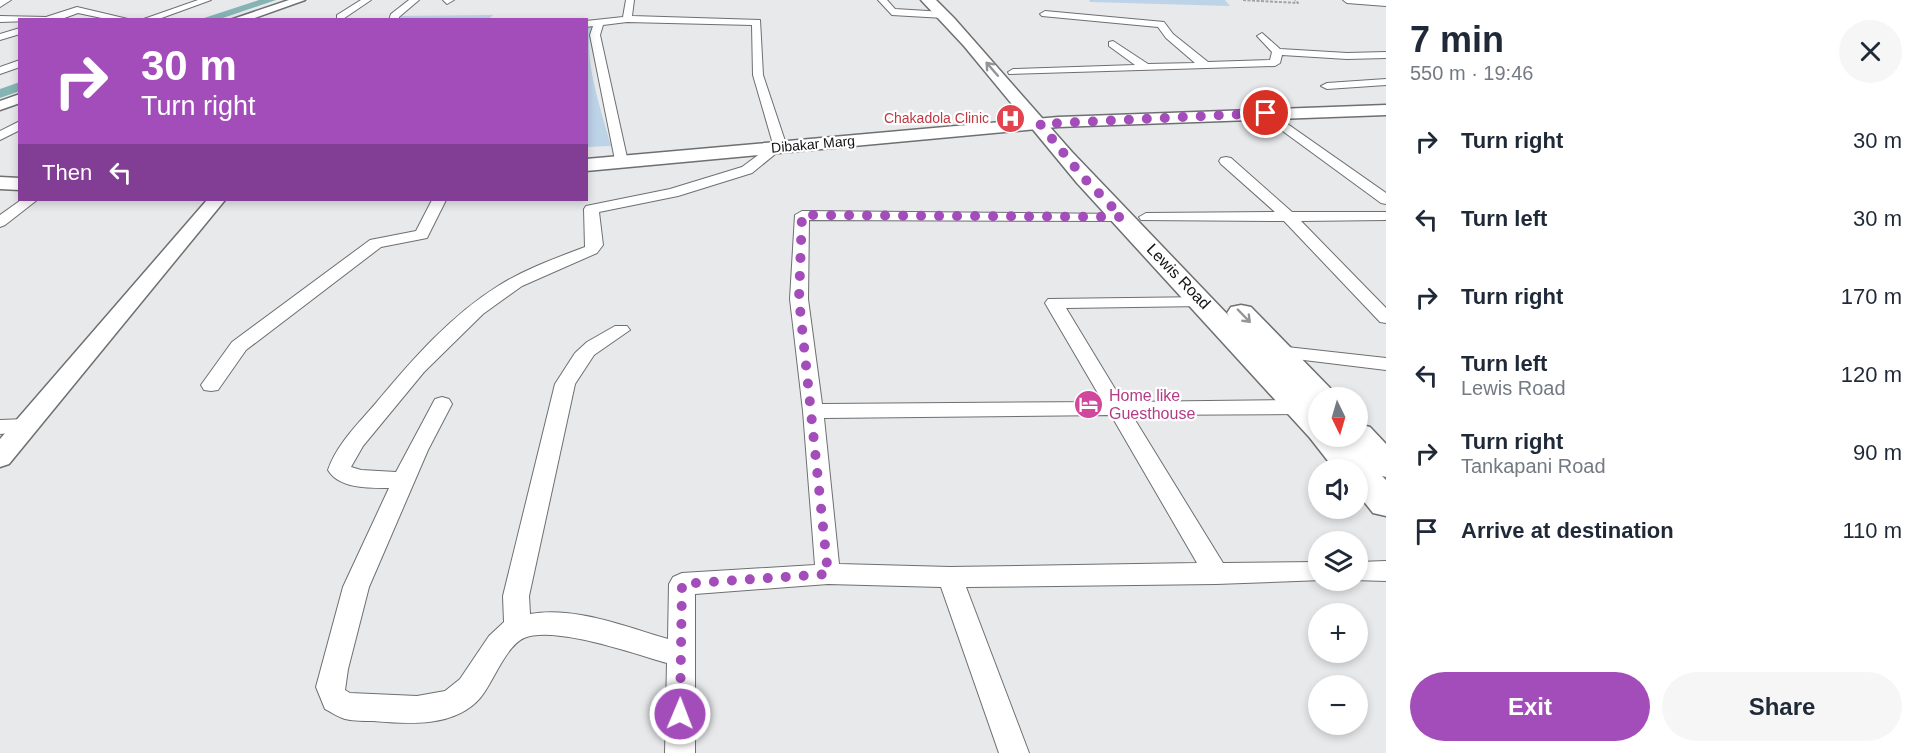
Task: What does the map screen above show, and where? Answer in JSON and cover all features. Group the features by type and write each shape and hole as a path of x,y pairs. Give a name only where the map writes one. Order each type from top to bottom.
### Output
{"main road":[{"name":"Lewis Road","path":"928,0 943,8 1013,72 1044,118"},
{"name":"Lewis Road","path":"943,8 1134,217 1203,301 1308,400"},
{"name":"Dibakar Marg","path":"588,165 1044,118 1386,110"},
{"path":"0,174 18,175"},
{"path":"0,183 18,184"},
{"name":"Lewis Road","path":"1134,217 1278,352 1308,399"},
{"path":"1368,446 1386,465"},
{"path":"1335,447 1345,459"},
{"path":"1368,484 1386,503"}],"street":[{"path":"0,4 7,0"},
{"path":"177,0 195,4"},
{"path":"151,18 207,0"},
{"path":"242,18 300,0"},
{"path":"340,17 368,0"},
{"path":"394,18 415,0"},
{"path":"627,19 630,0"},
{"path":"882,0 892,12 943,8"},
{"path":"1347,0 1386,3"},
{"path":"1352,0 1378,13"},
{"path":"52,18 77,10 118,18"},
{"path":"1045,14 1161,24 1169,36 1205,65"},
{"path":"0,19 18,19"},
{"path":"404,480 345,475 339,470 340,464 416,367 453,331 493,297 540,270 591,250 595,245 591,209 673,193 747,170 777,147 758,75 757,22 627,19 592,24 621,162"},
{"path":"0,36 18,32"},
{"path":"1262,36 1276,52 1347,56 1386,55"},
{"path":"1113,44 1145,67"},
{"path":"1013,72 1275,63 1276,52"},
{"path":"0,71 18,64"},
{"path":"1327,86 1386,82"},
{"path":"0,106 18,99"},
{"path":"1266,113 1386,200"},
{"path":"0,136 18,126"},
{"path":"1226,161 1289,217 1386,318"},
{"path":"0,222 29,201"},
{"path":"0,457 215,201"},
{"path":"211,385 239,346 376,243 422,235 439,201"},
{"path":"828,574 813,411 799,299 802,215 1386,216"},
{"path":"1203,301 1054,303 1216,574"},
{"path":"518,627 516,596 565,384 579,358 593,344 621,330"},
{"path":"1278,352 1386,364"},
{"path":"813,411 1117,410 1308,402"},
{"path":"442,404 417,450 356,586 330,687 334,699 346,706 434,709 456,701 472,686 502,640 518,627 536,623 564,625 681,655"},
{"path":"0,427 26,426"},
{"path":"680,753 682,584 828,574 950,577 1308,572"},
{"path":"1368,572 1386,572"},
{"path":"950,577 1014,753"}],"path":[{"path":"1243,0 1298,3 1295,0"}],"shaded area":[{"path":"1089,0 1225,0 1230,6 1090,2"},
{"path":"493,15 490,18 400,18 401,16"},
{"path":"588,26 592,26 589,38 591,68 611,146 588,147"}],"waterway":[{"path":"210,18 271,0"},
{"path":"0,94 18,87"}],"place":[{"name":"Chakadola Clinic","path":"1010,118"},
{"name":"Home like Guesthouse","path":"1088,404"}],"route":[{"path":"680,714 682,584 828,574 813,411 799,299 802,215 1122,217 1083,177 1040,124 1266,113"}]}
